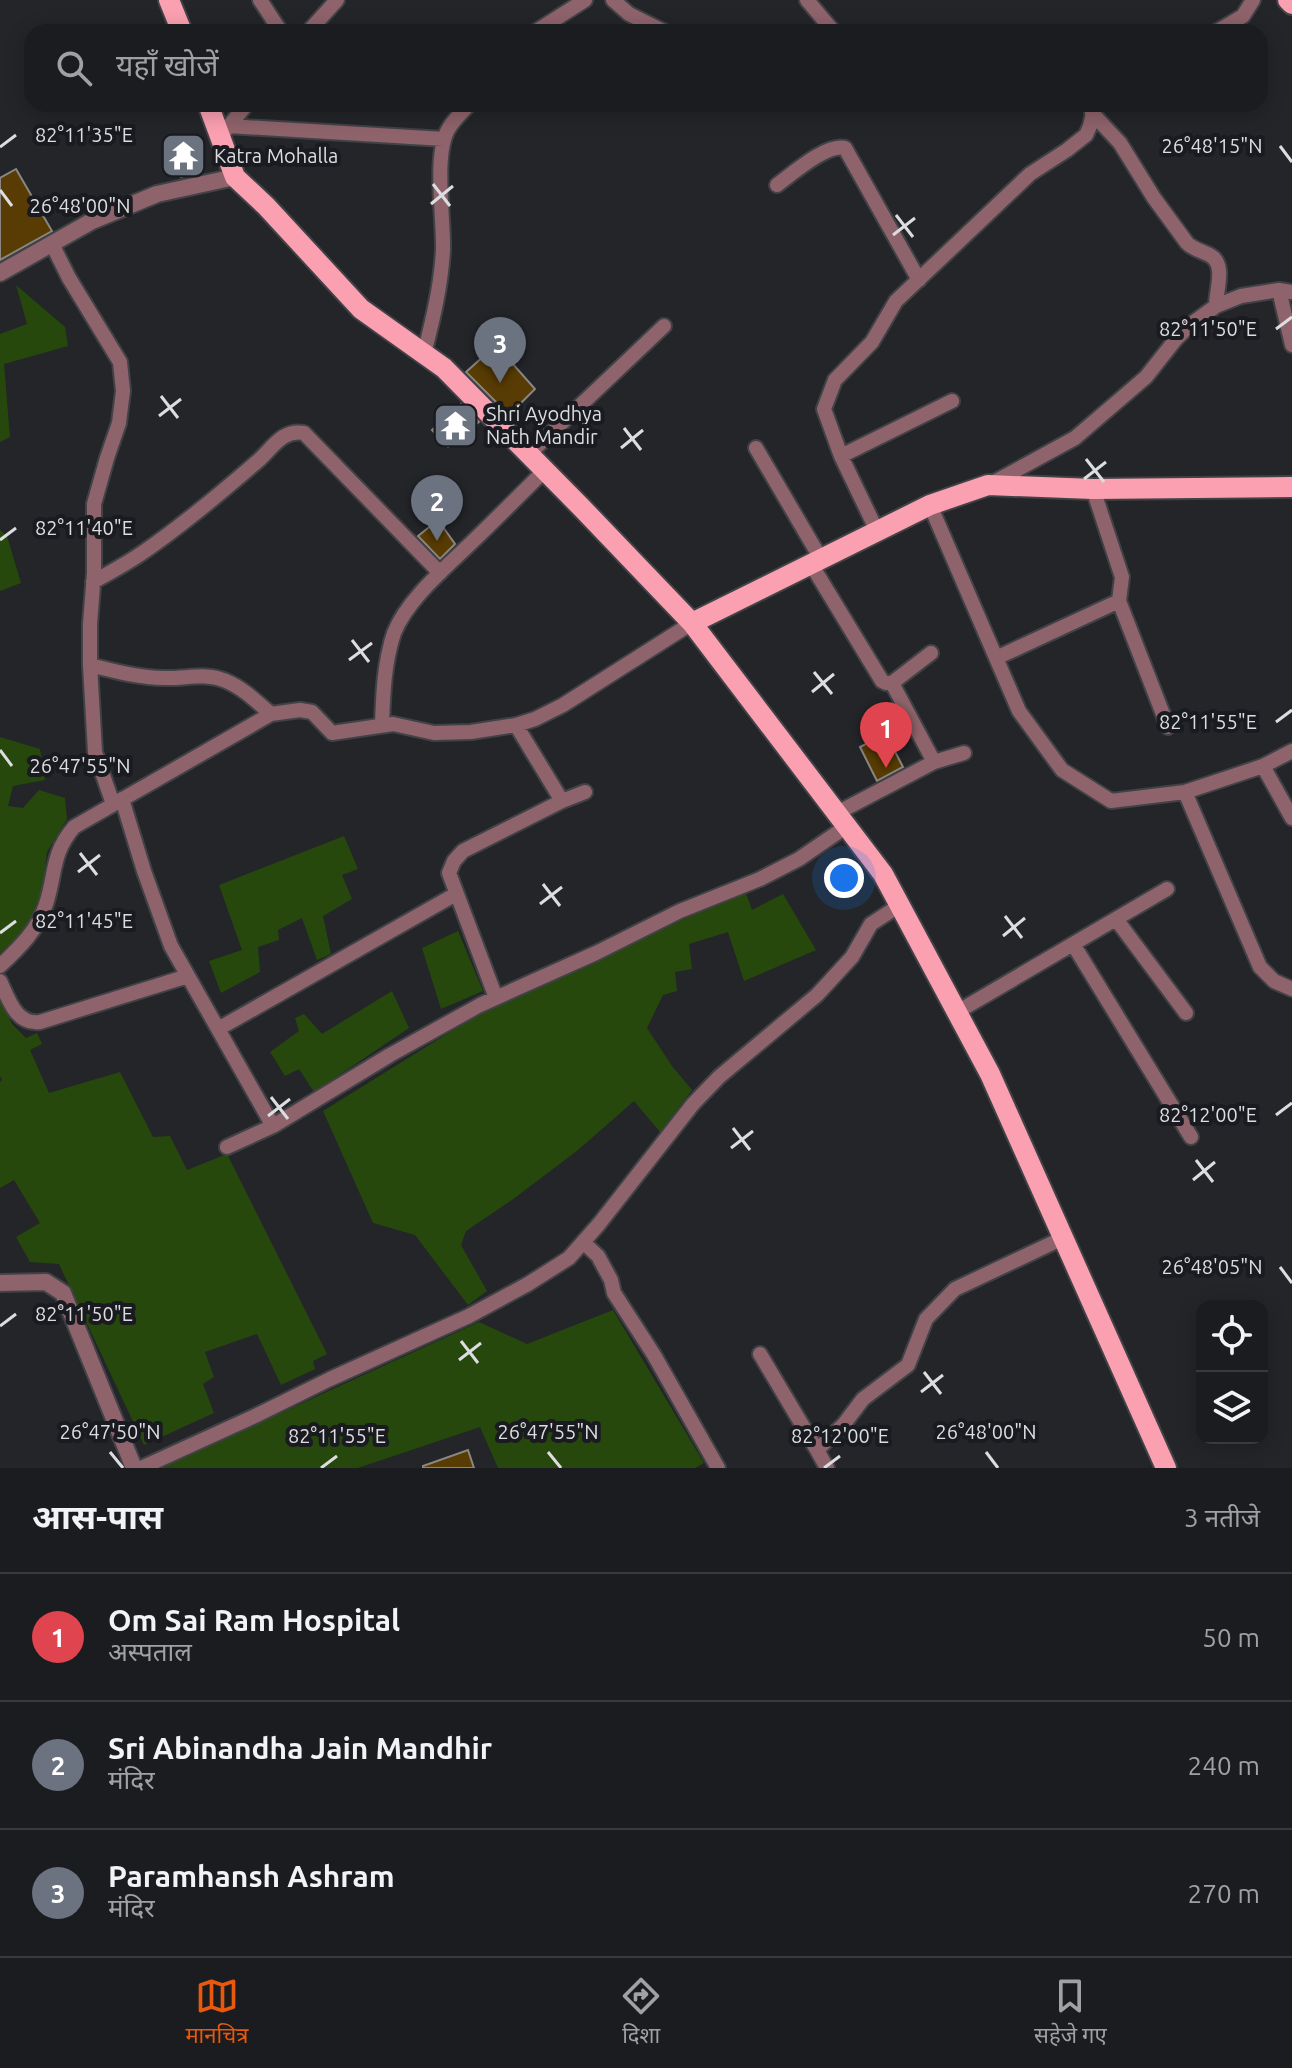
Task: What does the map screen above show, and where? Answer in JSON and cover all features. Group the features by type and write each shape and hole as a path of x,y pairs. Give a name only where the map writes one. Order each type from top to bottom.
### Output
{"main road":[{"path":"169,0 179,24"},
{"path":"213,112 224,132 235,177 266,206 361,309 444,368 692,623 883,874 990,1074 1166,1468"},
{"path":"692,623 930,505 988,485 1093,489 1292,487"}],"street":[{"path":"260,0 276,24"},
{"path":"315,24 337,0"},
{"path":"548,24 585,0"},
{"path":"613,0 629,14 649,24"},
{"path":"807,0 827,24"},
{"path":"1230,24 1243,16 1253,0"},
{"path":"224,132 240,112"},
{"path":"424,354 437,300 443,251 441,165 444,139 462,112"},
{"path":"877,531 841,456 824,409 835,380 872,342 896,301 1030,174 1086,135 1093,112"},
{"path":"1097,112 1187,243 1218,262 1216,306"},
{"path":"224,132 395,135 444,139"},
{"path":"777,185 824,152 836,146 845,148 919,280"},
{"path":"0,273 92,221 157,194 235,177"},
{"path":"52,244 120,362 123,391 119,423 94,504 90,665 95,752 118,802 171,946 273,1126"},
{"path":"988,485 1075,438 1146,377 1176,339 1216,306 1241,296 1286,291 1292,345"},
{"path":"529,454 664,326"},
{"path":"841,456 952,401"},
{"path":"93,582 140,554 190,517 286,434 295,431 304,433 440,573"},
{"path":"756,448 877,676 886,683 892,683 931,653"},
{"path":"382,725 388,655 395,631 407,610 440,573 545,470"},
{"path":"1093,489 1122,577 1119,601 1168,727"},
{"path":"930,505 1019,711 1062,770 1111,801 1185,792 1263,766 1292,751"},
{"path":"996,658 1119,601"},
{"path":"0,966 29,937 45,906 56,854 74,827 271,714 300,710 312,712 332,733 393,724 434,733 471,732 516,725 563,705 692,623"},
{"path":"90,665 142,676 208,675 224,679 271,714"},
{"path":"892,683 934,762"},
{"path":"516,725 562,801"},
{"path":"227,1147 273,1126 390,1055 496,998 799,859 842,819 934,762 964,753"},
{"path":"1263,766 1292,818"},
{"path":"496,998 449,873 454,861 463,851 585,792"},
{"path":"1185,792 1260,967 1274,981 1292,989"},
{"path":"957,1012 1167,889"},
{"path":"218,1029 456,894"},
{"path":"141,1468 469,1316 569,1258 693,1104 719,1077 817,995 852,957 871,924 900,905"},
{"path":"1116,919 1186,1013"},
{"path":"1073,944 1191,1137"},
{"path":"0,981 20,1018 30,1023 188,976"},
{"path":"817,1450 844,1424 863,1399 908,1365 926,1319 955,1289 1063,1238"},
{"path":"583,1242 598,1256 611,1280 614,1293 654,1355 718,1468"},
{"path":"0,1283 46,1282 63,1293 134,1468"},
{"path":"760,1354 827,1468"}],"green space":[{"path":"16,285 65,327 68,346 4,364 10,437 0,442 0,334 27,324"},
{"path":"0,530 7,536 21,583 0,591"},
{"path":"0,737 40,749 45,780 13,786 8,806 23,808 39,790 65,798 67,819 47,852 41,901 23,932 0,953"},
{"path":"344,836 358,869 342,875 352,899 323,916 331,954 317,960 302,918 278,930 279,940 258,947 260,972 221,993 209,961 242,950 219,885"},
{"path":"745,890 752,910 783,894 816,950 744,981 728,932 689,944 692,969 675,972 677,991 663,995 647,1028 692,1090 660,1132 634,1101 578,1150 466,1231 461,1245 487,1291 468,1305 415,1235 373,1223 323,1111 495,1004 596,961"},
{"path":"458,931 483,991 441,1009 422,948"},
{"path":"392,991 409,1028 314,1092 299,1069 285,1076 270,1052 299,1031 295,1018 304,1014 322,1034"},
{"path":"0,998 12,1024 26,1038 37,1033 42,1044 30,1050 49,1093 120,1072 153,1137 170,1136 187,1170 227,1154 327,1354 313,1361 315,1369 281,1385 257,1334 205,1352 214,1377 203,1384 214,1413 144,1445 59,1264 30,1262 16,1237 40,1223 14,1180 0,1188"},
{"path":"613,1310 704,1463 695,1468 498,1468 480,1427 358,1468 161,1468 479,1322 527,1344"}],"building":[{"name":"Katra Mohalla","path":"188,135 197,172 181,177 169,139"},
{"path":"16,169 52,231 0,260 0,178"},
{"path":"496,345 535,389 509,415 466,372"},
{"name":"Shri Ayodhya Nath Mandir","path":"461,404 479,422 448,447 432,430"},
{"path":"438,520 455,544 440,559 418,536"},
{"path":"886,734 903,767 877,781 860,747"},
{"path":"468,1450 474,1468 423,1468 423,1466"}],"place":[{"name":"Katra Mohalla","path":"183,156"},
{"name":"Paramhansh Ashram","path":"500,383"},
{"name":"Shri Ayodhya Nath Mandir","path":"455,426"},
{"name":"Sri Abinandha Jain Mandhir","path":"437,541"},
{"name":"Om Sai Ram Hospital","path":"886,768"}]}
